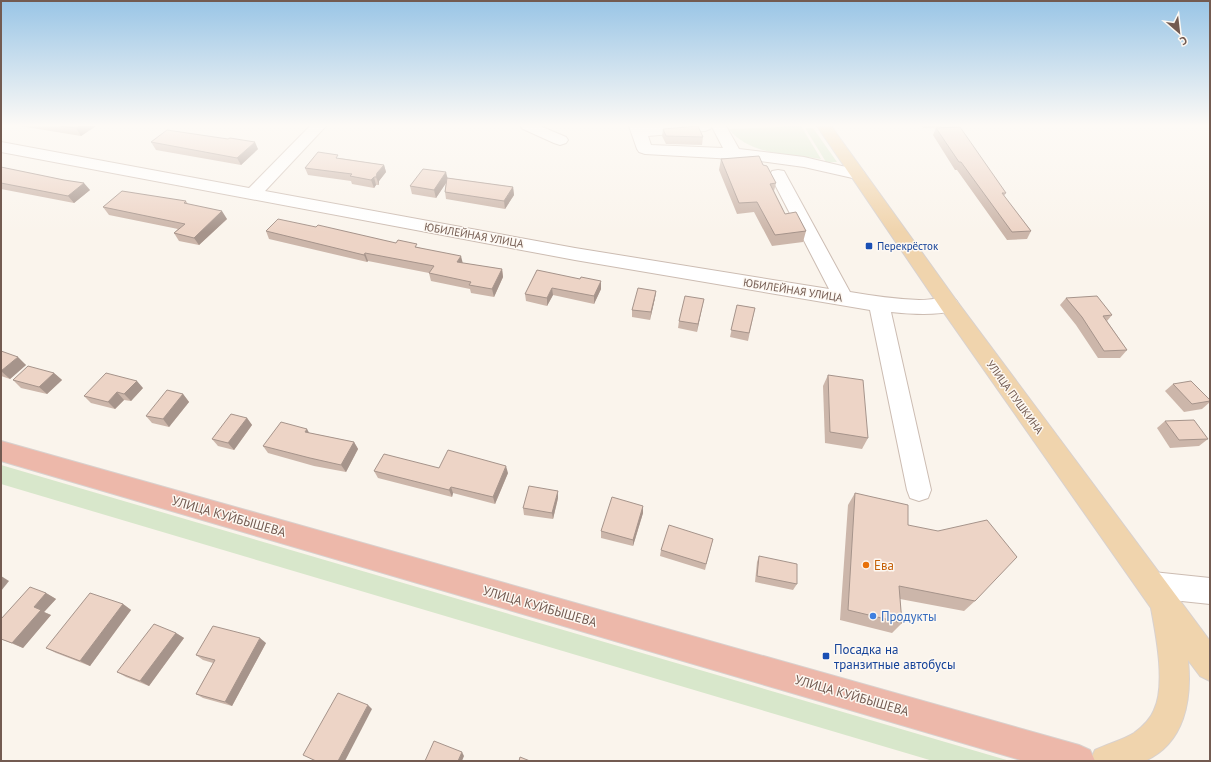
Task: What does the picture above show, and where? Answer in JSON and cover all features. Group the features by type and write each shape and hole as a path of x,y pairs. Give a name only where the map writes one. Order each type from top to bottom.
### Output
{"highway":[{"name":"УЛИЦА КУЙБЫШЕВА","path":"1,451 1079,761"}],"main road":[{"name":"УЛИЦА ПУШКИНА","path":"848,162 949,306 1206,659"},
{"path":"1106,761 1145,744 1156,735 1166,722 1174,702 1174,663 1158,594"}],"street":[{"name":"ЮБИЛЕЙНАЯ УЛИЦА","path":"77,162 575,254 844,299 879,304 920,307 949,306"},
{"path":"252,195 284,162"},
{"path":"801,162 825,165 857,174"},
{"path":"778,175 844,299"},
{"path":"879,304 919,490"},
{"path":"1158,594 1210,591"}],"green space":[{"path":"1,465 1010,761 933,761 1,484"}],"building":[{"path":"310,162 360,162 384,165 377,173 376,177 371,180 350,176 352,174 305,168"},
{"path":"722,162 761,162 763,165 767,166 776,183 770,184 785,214 796,212 806,231 775,235 757,202 739,203"},
{"path":"959,162 984,162 1006,193 1002,193 1031,231 1012,232 961,162"},
{"path":"1,167 84,183 68,196 1,183"},
{"path":"423,169 446,172 434,190 410,186"},
{"path":"447,178 513,187 504,201 445,192"},
{"path":"122,191 186,201 184,203 222,211 194,238 174,233 185,224 103,207"},
{"path":"278,219 316,227 318,225 396,243 398,240 417,244 415,247 461,256 457,262 502,269 492,289 469,285 471,282 429,273 434,266 365,253 364,255 266,231"},
{"path":"537,270 580,279 581,277 601,281 594,296 552,288 547,298 525,294"},
{"path":"638,288 656,291 651,312 632,310"},
{"path":"685,296 704,299 698,324 679,321"},
{"path":"1097,296 1112,315 1103,316 1127,350 1104,351 1082,317 1066,298"},
{"path":"737,305 755,308 749,333 731,330"},
{"path":"1,351 18,357 1,371"},
{"path":"28,366 54,373 39,387 13,380"},
{"path":"106,373 137,381 124,394 117,392 108,402 84,396"},
{"path":"828,375 863,380 868,438 830,432"},
{"path":"1191,381 1210,401 1192,404 1173,384"},
{"path":"167,390 183,394 163,419 146,416"},
{"path":"231,414 247,418 228,443 212,439"},
{"path":"1194,420 1208,439 1179,440 1165,421"},
{"path":"281,422 307,429 305,432 354,442 341,465 263,446"},
{"path":"448,450 506,466 493,497 451,487 449,490 374,471 384,454 439,468"},
{"path":"529,486 558,491 552,513 523,508"},
{"path":"855,493 908,505 908,525 938,531 987,520 1017,557 975,601 899,586 902,623 848,610"},
{"path":"612,497 643,506 633,540 601,531"},
{"path":"669,525 713,539 706,564 661,550"},
{"path":"759,556 797,564 797,584 757,576"},
{"path":"30,587 46,593 34,607 41,610 12,643 1,639 1,619"},
{"path":"90,593 123,604 80,661 46,648"},
{"path":"154,624 176,633 140,681 117,672"},
{"path":"213,626 260,638 225,702 196,694 215,660 196,655"},
{"path":"338,693 368,705 338,761 316,761 303,755"},
{"path":"434,741 462,752 458,761 425,761"},
{"path":"520,757 530,761 519,761"}],"place":[{"name":"Перекрёсток","path":"869,246"},
{"name":"Ева","path":"866,565"},
{"name":"Продукты","path":"873,616"},
{"name":"Посадка на транзитные автобусы","path":"826,656"}]}
